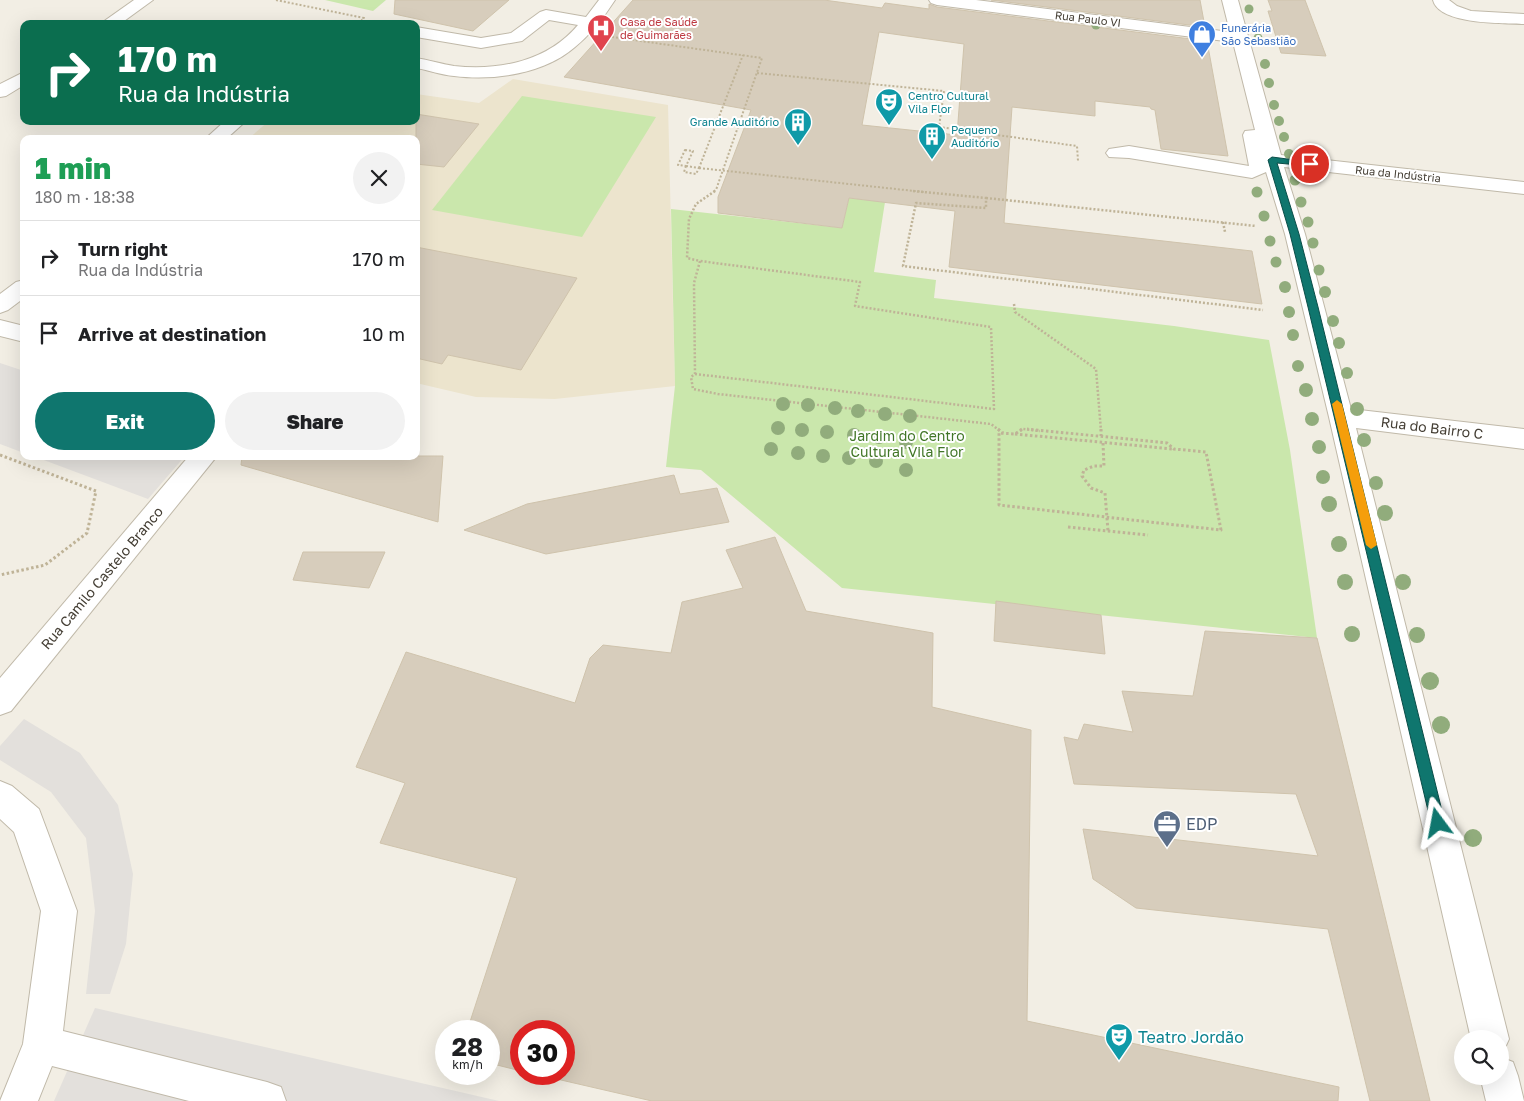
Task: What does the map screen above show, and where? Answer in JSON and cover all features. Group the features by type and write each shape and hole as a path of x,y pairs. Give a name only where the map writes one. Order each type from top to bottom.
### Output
{"street":[{"path":"114,20 145,0"},
{"path":"420,64 452,71 487,72 514,68 540,61 564,47 608,0"},
{"name":"Rua Paulo VI","path":"937,0 1235,38"},
{"path":"1230,0 1235,38 1259,168 1252,172 1129,152 1116,153 1278,182"},
{"path":"1441,0 1442,4 1452,11 1463,15 1524,19"},
{"path":"420,33 481,43 516,37 546,15 589,22"},
{"path":"1235,38 1295,234 1341,417 1488,1030"},
{"path":"0,92 20,80"},
{"path":"219,135 231,125"},
{"name":"Rua da Indústria","path":"1272,160 1524,188"},
{"path":"0,305 20,290"},
{"path":"0,328 20,333"},
{"name":"Rua do Bairro C","path":"1341,417 1524,440"},
{"name":"Rua Camilo Castelo Branco","path":"0,701 201,460"},
{"path":"0,797 27,820 59,911 42,1045 18,1101"},
{"path":"42,1045 267,1101"},
{"path":"1501,1085 1505,1101"}],"path":[{"path":"276,0 364,18 362,20"},
{"path":"611,36 762,58 716,190 696,204 689,219 688,258 860,282 855,306 992,327 994,409 695,374"},
{"path":"743,55 699,168 696,174 684,172 687,166 690,158 694,151 685,150 678,165 687,166 699,168 1256,226"},
{"path":"757,73 944,91 939,127 1077,146 1078,161"},
{"path":"986,198 986,208 916,203 904,266 1263,310"},
{"path":"1223,222 1225,232"},
{"path":"700,261 694,283 695,374 691,377 693,389 718,394 992,424 1003,433"},
{"path":"1014,304 1015,312 1096,369 1101,436"},
{"path":"1014,434 1023,429 1101,436 1167,443 1174,449"},
{"path":"999,433 1014,434 1206,452 1221,530 1106,516 999,506 999,433"},
{"path":"1103,443 1104,466 1094,466 1084,470 1082,476 1086,485 1094,491 1105,493 1108,531"},
{"path":"0,454 96,491 86,533 45,565 0,576"},
{"path":"1068,527 1148,535"}],"shaded area":[{"path":"513,79 668,105 675,386 555,399 476,397 420,384 420,135 253,135 264,125 420,125 420,95 479,103"},
{"path":"0,363 20,370 20,452 0,444"},
{"path":"44,460 182,460 148,499"},
{"path":"24,719 80,753 118,805 133,874 126,944 110,994 86,994 95,911 86,838 51,792 0,760 0,746"},
{"path":"95,1008 499,1101 54,1101"}],"green space":[{"path":"325,0 386,0 373,11"},
{"path":"522,96 656,117 582,237 432,210"},
{"name":"Jardim do Centro Cultural Vila Flor","path":"849,198 885,202 874,272 936,280 934,298 1174,326 1269,340 1290,450 1317,638 842,588 701,470 666,467 675,386 671,209 842,228"}],"building":[{"path":"395,0 509,0 473,31 394,14"},
{"path":"633,0 824,0 882,8 885,3 929,9 929,4 937,7 1207,41 1228,156 1161,149 1155,110 1150,107 1095,101 1095,116 1012,107 1004,223 1252,251 1262,304 949,267 955,211 849,198 842,228 718,213 718,197 751,110 564,77","holes":["879,32 964,44 957,135 862,125"]},
{"path":"991,0 1200,0 1205,27"},
{"path":"1268,0 1305,0 1326,56 1281,53 1268,11 1272,11"},
{"path":"420,115 479,124 444,167 420,164 420,135 416,135 416,125 420,125"},
{"path":"420,248 577,278 521,370 448,355 442,364 420,359"},
{"path":"420,456 443,456 438,522 241,465 242,460 420,460"},
{"path":"674,475 680,494 717,488 729,522 546,554 464,530 527,504"},
{"path":"775,537 806,611 933,633 932,707 1031,730 1027,1021 1339,1087 1338,1101 652,1101 575,1083 575,1020 510,1020 510,1068 500,1066 500,1020 471,1020 517,878 380,843 405,783 356,767 406,652 575,703 590,658 603,645 671,653 682,602 743,588 726,550"},
{"path":"303,552 385,552 369,588 293,580"},
{"path":"996,601 1101,615 1105,654 994,641"},
{"name":"EDP","path":"1205,631 1317,638 1430,1101 1370,1101 1328,929 1136,908 1093,879 1083,829 1318,856 1296,794 1074,784 1064,737 1078,740 1084,724 1133,732 1122,691 1193,696"}],"slow traffic":[{"path":"1337,404 1371,545"}],"place":[{"name":"Casa de Saúde de Guimarães","path":"601,52"},
{"name":"Funerária São Sebastião","path":"1202,58"},
{"name":"Centro Cultural Vila Flor","path":"889,126"},
{"name":"Grande Auditório","path":"798,146"},
{"name":"Pequeno Auditório","path":"932,160"},
{"name":"EDP","path":"1167,848"},
{"name":"Teatro Jordão","path":"1119,1061"}],"route":[{"path":"1310,164 1272,160 1295,234 1341,417 1438,823"}]}
